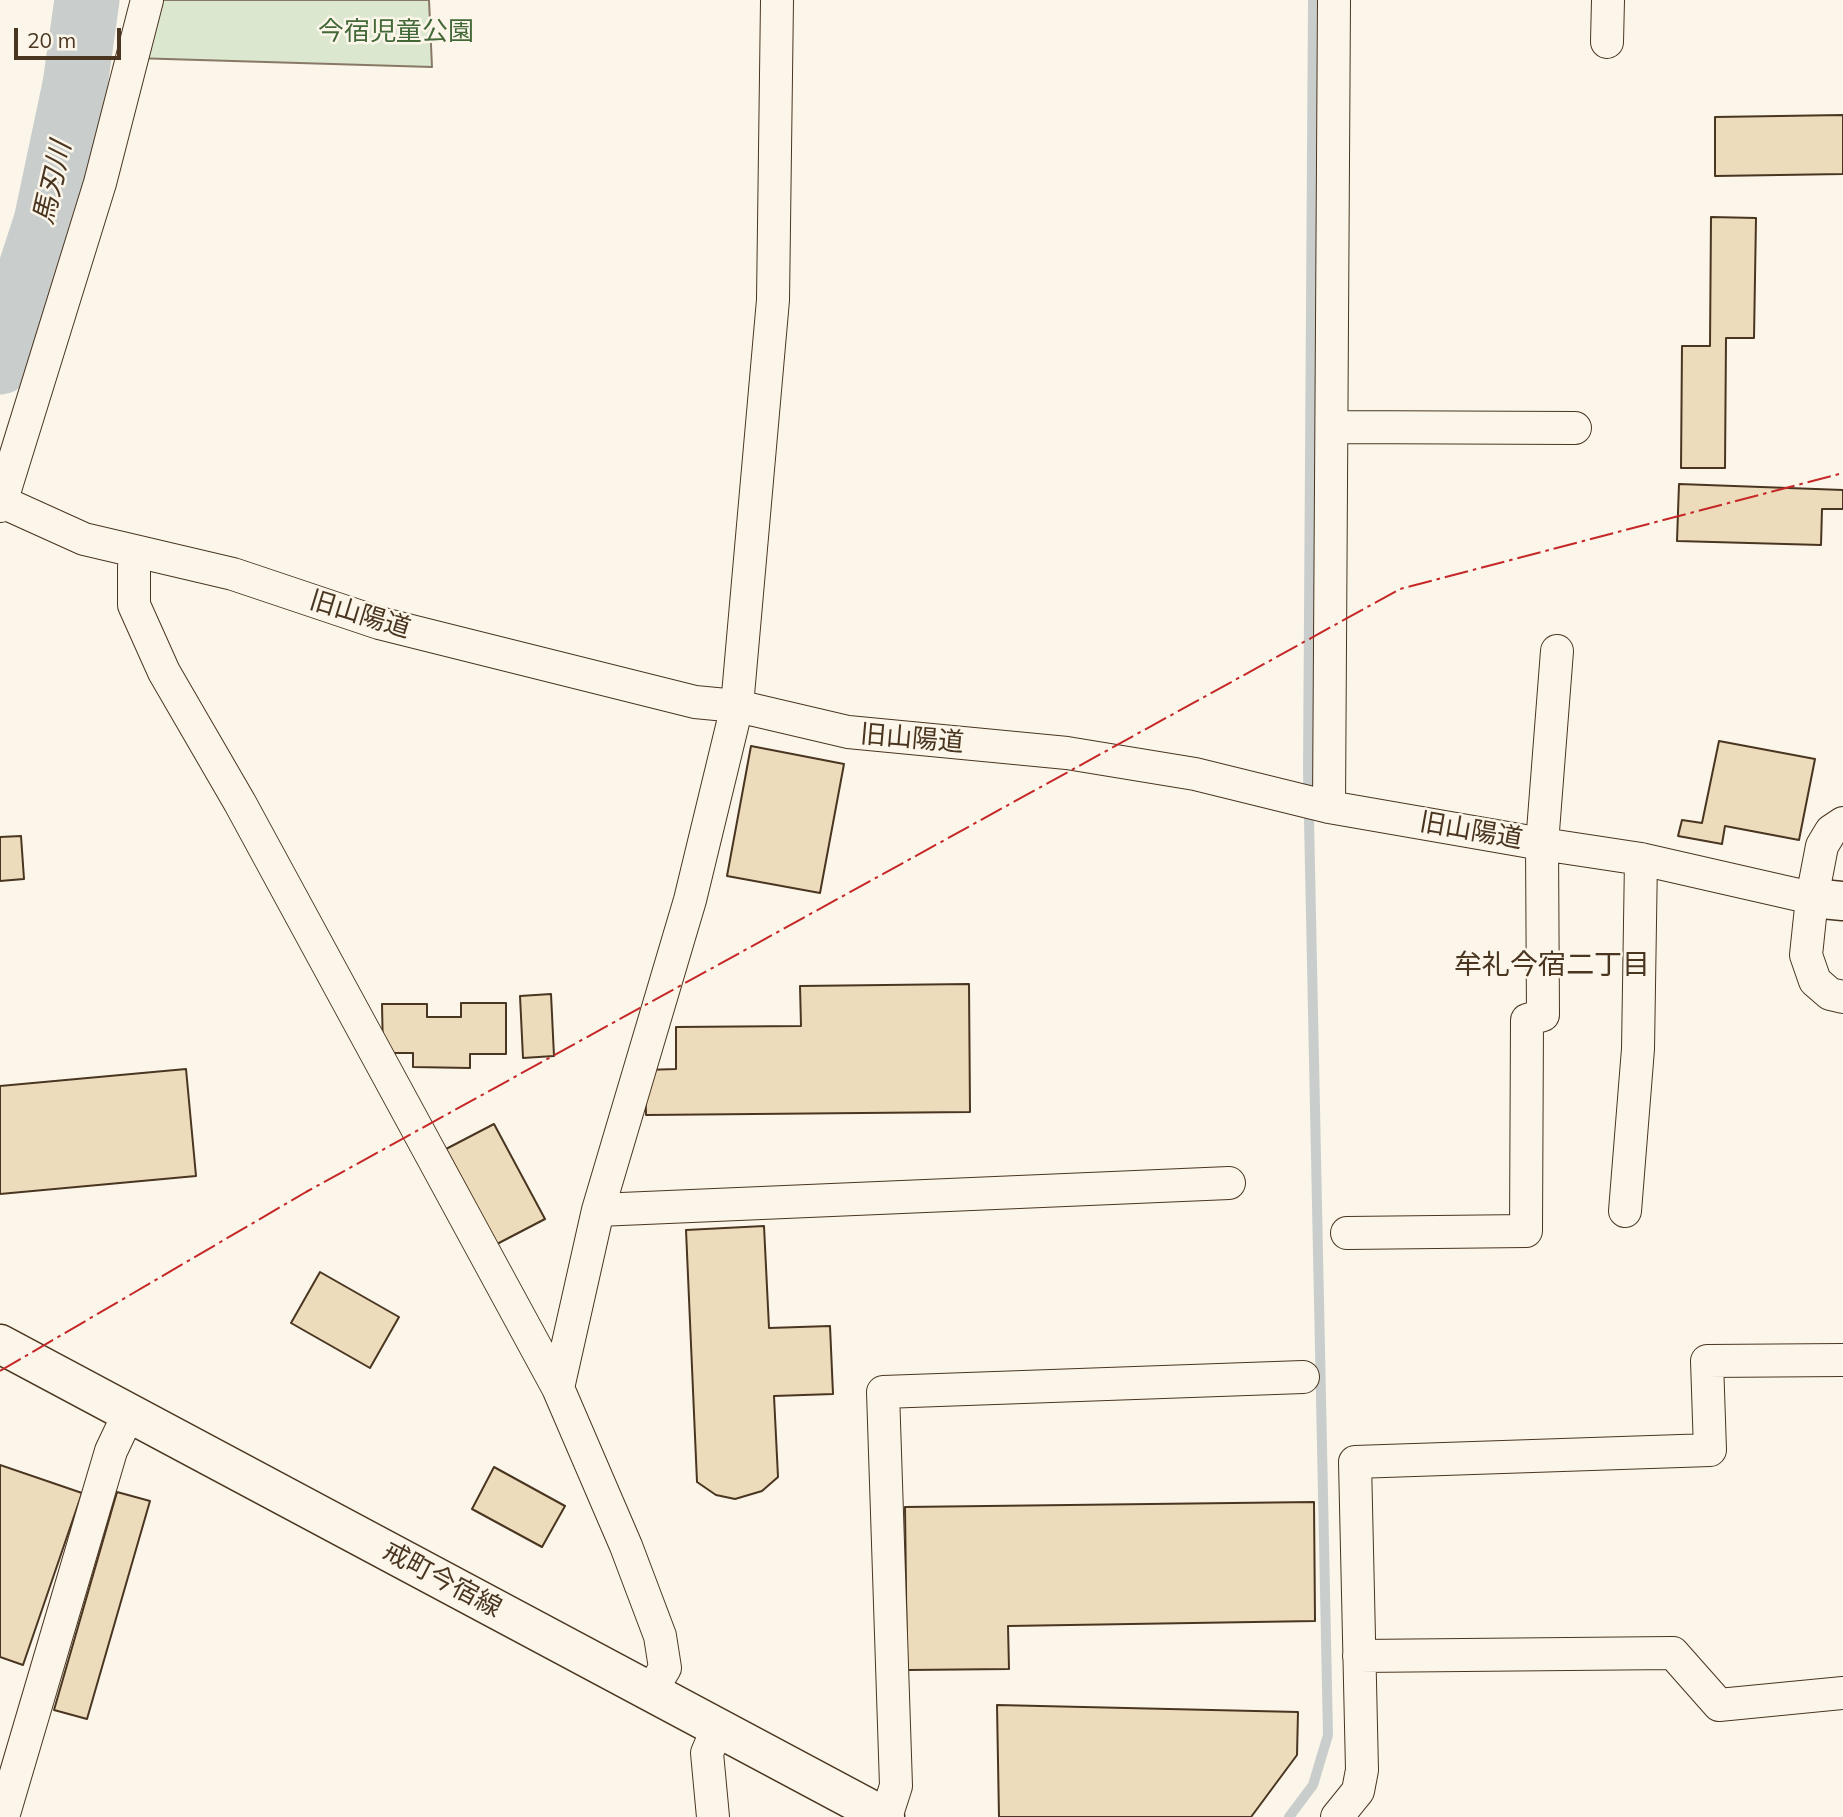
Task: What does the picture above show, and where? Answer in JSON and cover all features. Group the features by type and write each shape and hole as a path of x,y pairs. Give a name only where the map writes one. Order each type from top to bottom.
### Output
{"street":[{"path":"1,503 100,183 147,0"},
{"path":"558,1388 597,1210 690,900 737,706 773,300 777,0"},
{"path":"1329,807 1334,0"},
{"path":"1607,42 1608,0"},
{"path":"1332,427 1575,428"},
{"name":"旧山陽道","path":"1,503 84,538 233,574 379,623 695,702 737,706 848,733 1067,753 1195,774 1329,807 1641,859 1828,899"},
{"path":"137,552 134,605 164,672 247,815 558,1388 626,1546 660,1636 665,1668 651,1691"},
{"path":"1347,1233 1526,1231 1527,1020 1543,1015 1542,844 1557,651"},
{"path":"1843,823 1831,831 1822,846 1828,899 1806,955 1815,981 1830,994 1843,997"},
{"path":"1625,1211 1638,1049 1641,859"},
{"path":"597,1210 1229,1183"},
{"name":"戒町今宿線","path":"0,1344 886,1817"},
{"path":"1338,1817 1358,1791 1362,1770 1355,1462 1710,1450 1707,1361 1843,1360"},
{"path":"886,1817 896,1786 883,1392 1304,1377"},
{"path":"3,1817 111,1451 129,1413"},
{"path":"1359,1656 1673,1653 1719,1705 1843,1693"},
{"path":"713,1817 707,1753 718,1727"}],"green space":[{"name":"今宿児童公園","path":"147,0 429,0 432,67 133,58"}],"building":[{"path":"1843,115 1843,174 1715,176 1715,117"},
{"path":"1711,217 1756,218 1754,338 1726,338 1725,468 1681,468 1682,346 1710,346"},
{"path":"1679,484 1843,490 1843,509 1822,509 1821,545 1677,541"},
{"path":"1719,741 1815,759 1799,840 1725,826 1722,844 1678,836 1682,820 1702,823"},
{"path":"751,746 844,764 820,893 727,876"},
{"path":"21,836 24,879 0,881 0,837"},
{"path":"969,984 970,1112 646,1115 645,1070 676,1069 676,1027 801,1026 800,986"},
{"path":"551,994 554,1056 523,1058 520,996"},
{"path":"461,1003 506,1003 506,1054 470,1054 470,1068 413,1067 413,1053 383,1053 382,1004 427,1004 427,1017 461,1017"},
{"path":"186,1069 196,1176 0,1194 0,1086"},
{"path":"494,1124 545,1219 497,1244 446,1149"},
{"path":"764,1226 769,1328 830,1326 833,1394 774,1396 778,1477 762,1491 735,1499 716,1495 697,1482 686,1230"},
{"path":"320,1272 399,1317 370,1368 291,1323"},
{"path":"0,1465 82,1493 23,1665 0,1657"},
{"path":"494,1467 565,1506 542,1547 472,1509"},
{"path":"117,1492 150,1501 87,1719 54,1710"},
{"path":"1314,1502 1315,1621 1008,1626 1009,1669 907,1670 905,1507"},
{"path":"997,1705 1298,1712 1297,1755 1251,1817 999,1817"}],"waterway":[{"name":"馬刃川","path":"0,362 46,222 75,85 87,0"},
{"path":"1289,1817 1313,1785 1328,1735 1308,771 1313,0"}],"power":[{"path":"0,1371 306,1192 1400,589 1843,473"}],"district":[{"name":"牟礼今宿二丁目","path":"1552,966"}]}
